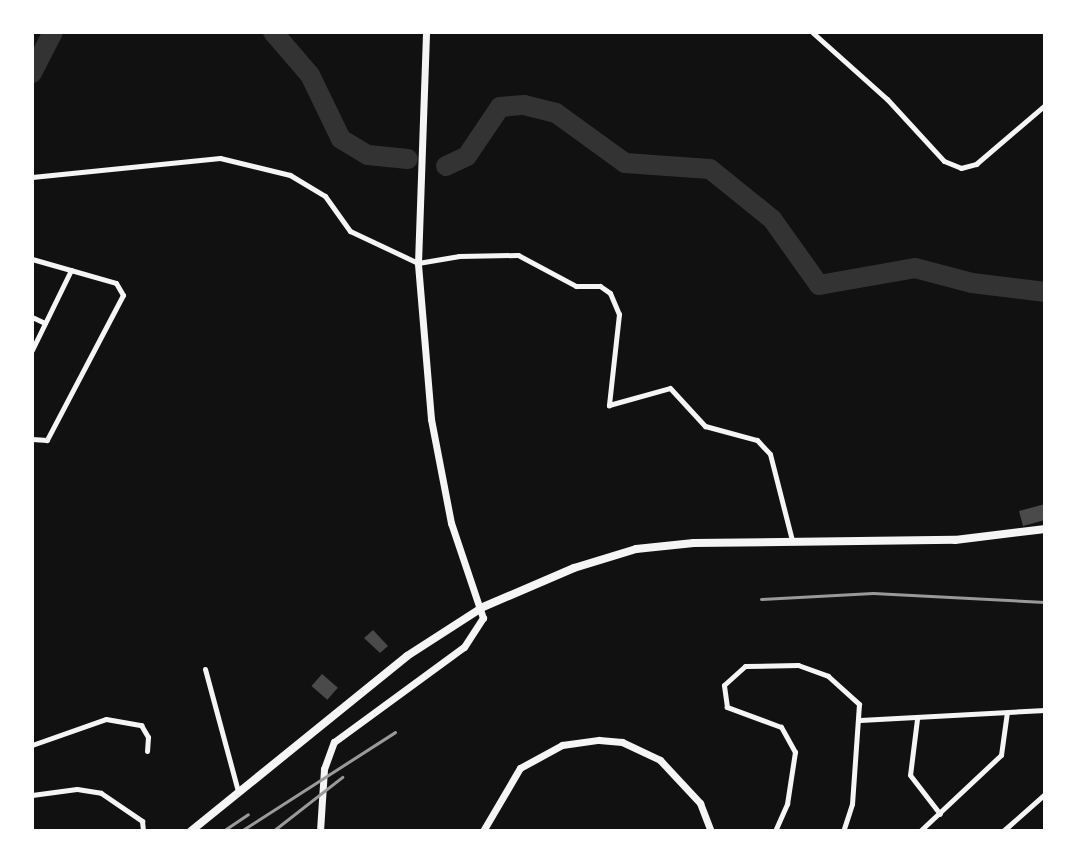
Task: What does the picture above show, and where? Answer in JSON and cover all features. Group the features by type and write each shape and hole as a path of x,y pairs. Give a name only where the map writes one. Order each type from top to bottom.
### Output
{"main road":[{"path":"191,831 239,796 407,656 483,607 574,568 636,549 792,540 955,540 1045,529"}],"street":[{"path":"320,831 328,753 351,725 475,637 483,607 467,567 434,443 418,263 426,32"},
{"path":"812,32 887,99 944,161 961,168 976,164 1045,105"},
{"path":"32,177 220,158 290,175 325,196 350,231 418,263 459,256 518,255 576,286 600,286 610,293 619,314 609,405 670,388 705,426 757,440 770,454 792,540"},
{"path":"32,259 116,283 123,295 47,440 32,439"},
{"path":"32,350 71,270"},
{"path":"32,317 45,323"},
{"path":"775,831 790,791 793,741 774,722 742,716 727,707 727,678 745,666 798,665 828,676 859,704 852,804 843,831"},
{"path":"205,669 230,747 239,796"},
{"path":"860,720 1045,710"},
{"path":"920,831 1001,755 1007,712"},
{"path":"32,745 106,719 141,725 148,737 147,751"},
{"path":"917,719 910,775 940,814"},
{"path":"483,831 520,768 562,745 599,740 622,742 660,760 700,803 711,831"},
{"path":"32,795 77,789 101,793 142,821 143,831"},
{"path":"1003,831 1045,794"},
{"path":"435,831 443,831"}],"building":[{"path":"1045,504 1045,520 1023,526 1019,511"},
{"path":"373,630 388,646 380,653 364,638"},
{"path":"322,674 338,688 327,700 312,686"}],"waterway":[{"path":"32,73 53,32"},
{"path":"273,32 310,75 341,139 368,155 408,159"},
{"path":"446,166 467,156 500,107 524,105 556,113 625,163 710,169 772,219 819,285 915,268 972,283 1045,292"}],"railway":[{"path":"761,599 873,593 1045,602"},
{"path":"241,831 395,732"},
{"path":"273,831 342,777"},
{"path":"223,831 248,814"}]}
